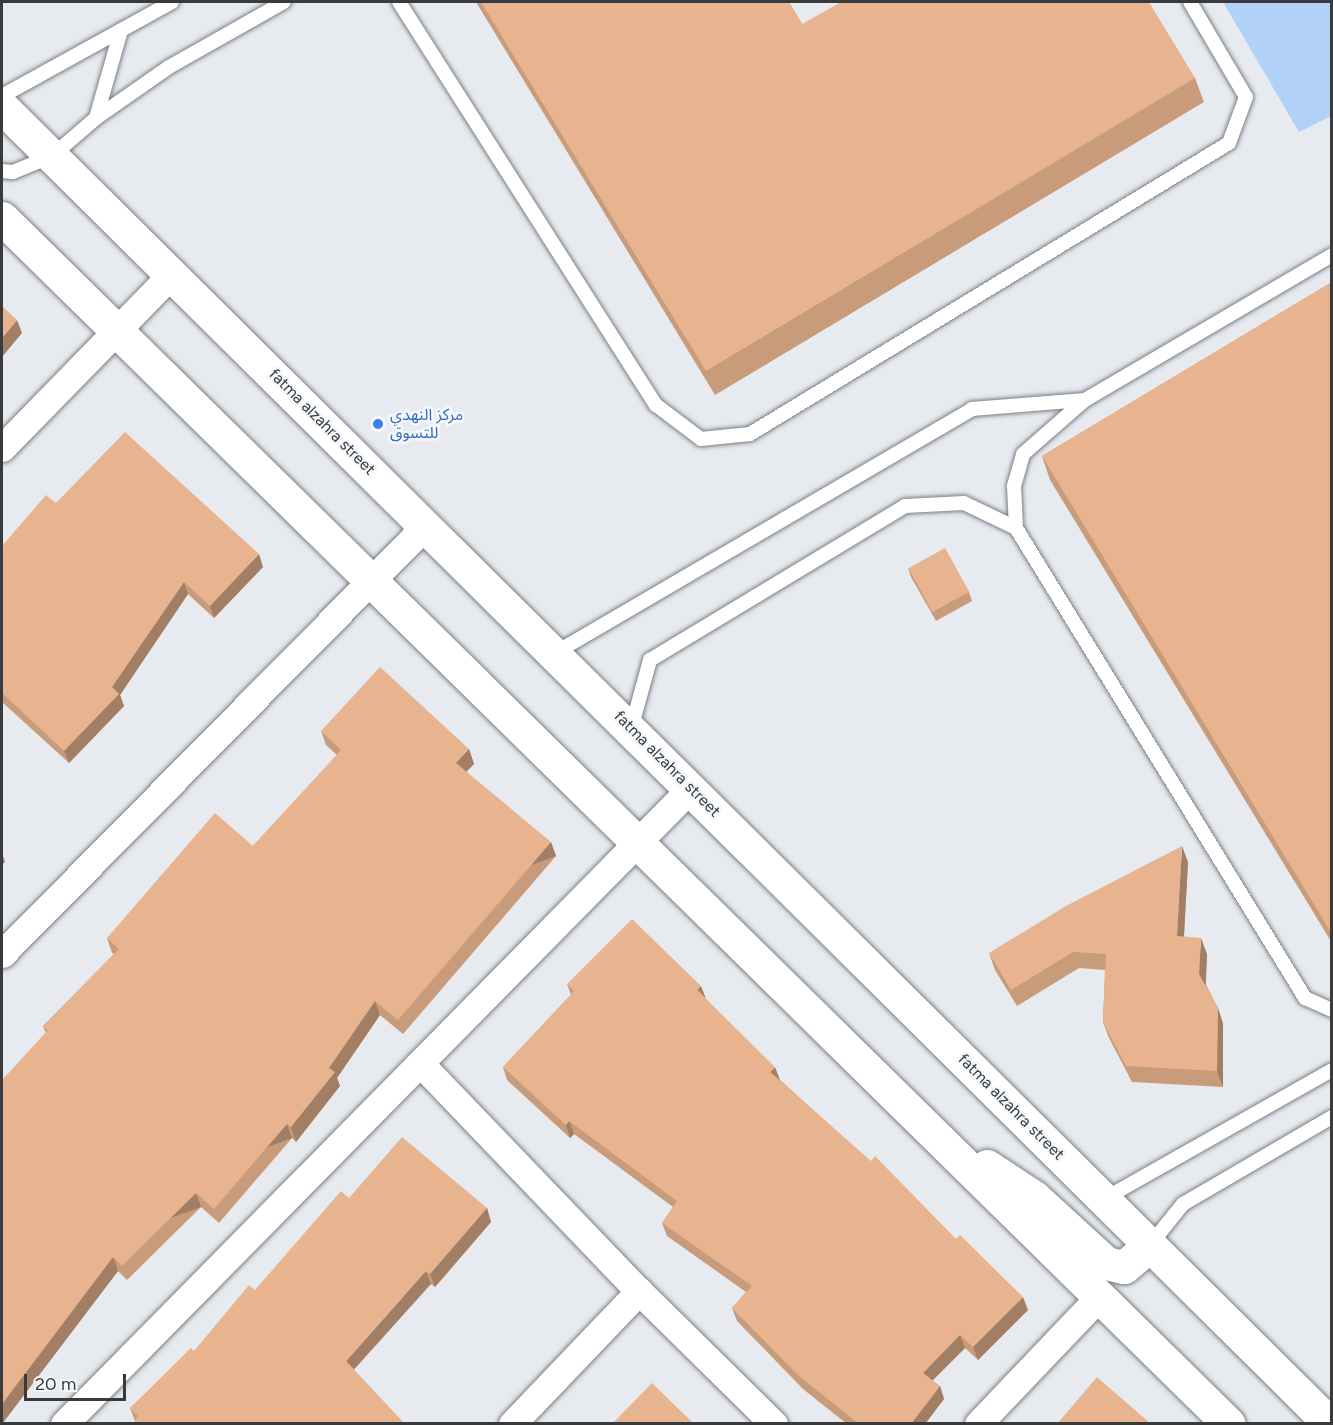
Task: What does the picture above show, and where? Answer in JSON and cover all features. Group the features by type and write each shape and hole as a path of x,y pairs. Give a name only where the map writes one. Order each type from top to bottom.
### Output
{"street":[{"name":"fatma alzahra street","path":"2,107 173,273 1330,1424"},
{"path":"2,218 1229,1424"},
{"path":"2,448 173,273"},
{"path":"2,954 426,525"},
{"path":"64,1424 691,788"},
{"path":"420,1063 639,1291 774,1424"},
{"path":"923,1124 1034,1197 1106,1263 1124,1267 1150,1245"},
{"path":"512,1424 639,1291"},
{"path":"978,1424 1100,1296"}],"lane":[{"path":"2,96 172,2"},
{"path":"2,171 13,172 52,156 96,118 169,67 284,2"},
{"path":"399,2 656,405 701,438 750,434 1228,143 1246,97 1190,2"},
{"path":"96,118 121,30"},
{"path":"1332,255 1085,400 1023,454 1014,486 1016,528 1305,998 1332,1010"},
{"path":"555,653 972,409 1085,400"},
{"path":"631,729 650,660 905,506 964,502 1016,528"},
{"path":"1104,1199 1332,1070"},
{"path":"1150,1245 1184,1204 1332,1117"}],"shaded area":[{"path":"1223,2 1331,2 1331,116 1299,132"}],"building":[{"path":"481,2 789,2 802,24 841,2 1149,2 1195,78 706,371"},
{"path":"1332,282 1332,934 1042,456"},
{"path":"2,306 17,320 2,338"},
{"path":"125,432 259,554 210,606 184,582 112,687 119,694 64,751 2,693 2,546 46,495 56,503"},
{"path":"945,548 969,592 933,612 908,568"},
{"path":"380,667 469,749 456,763 551,842 398,1020 375,1001 329,1068 335,1072 291,1127 287,1124 214,1209 196,1193 122,1266 113,1257 2,1404 2,1080 48,1030 43,1026 119,949 107,938 215,813 253,846 341,750 321,731"},
{"path":"1182,846 1177,936 1201,938 1199,974 1218,1008 1217,1071 1126,1066 1103,1022 1106,954 1073,952 1011,990 989,953 1066,906"},
{"path":"632,919 701,986 697,990 775,1067 770,1072 871,1161 875,1156 956,1239 960,1235 1023,1297 973,1347 960,1335 923,1373 940,1386 911,1424 859,1424 799,1376 732,1308 752,1286 662,1223 677,1201 569,1121 566,1125 503,1067 574,991 567,984"},
{"path":"402,1137 487,1208 430,1274 426,1271 346,1361 405,1424 133,1424 138,1416 130,1408 191,1348 194,1351 249,1285 255,1290 341,1191 349,1198"},
{"path":"1097,1377 1151,1424 1057,1424"},
{"path":"652,1383 694,1424 612,1424"}],"place":[{"name":"مركز النهدي للتسوق","path":"378,424"}]}
